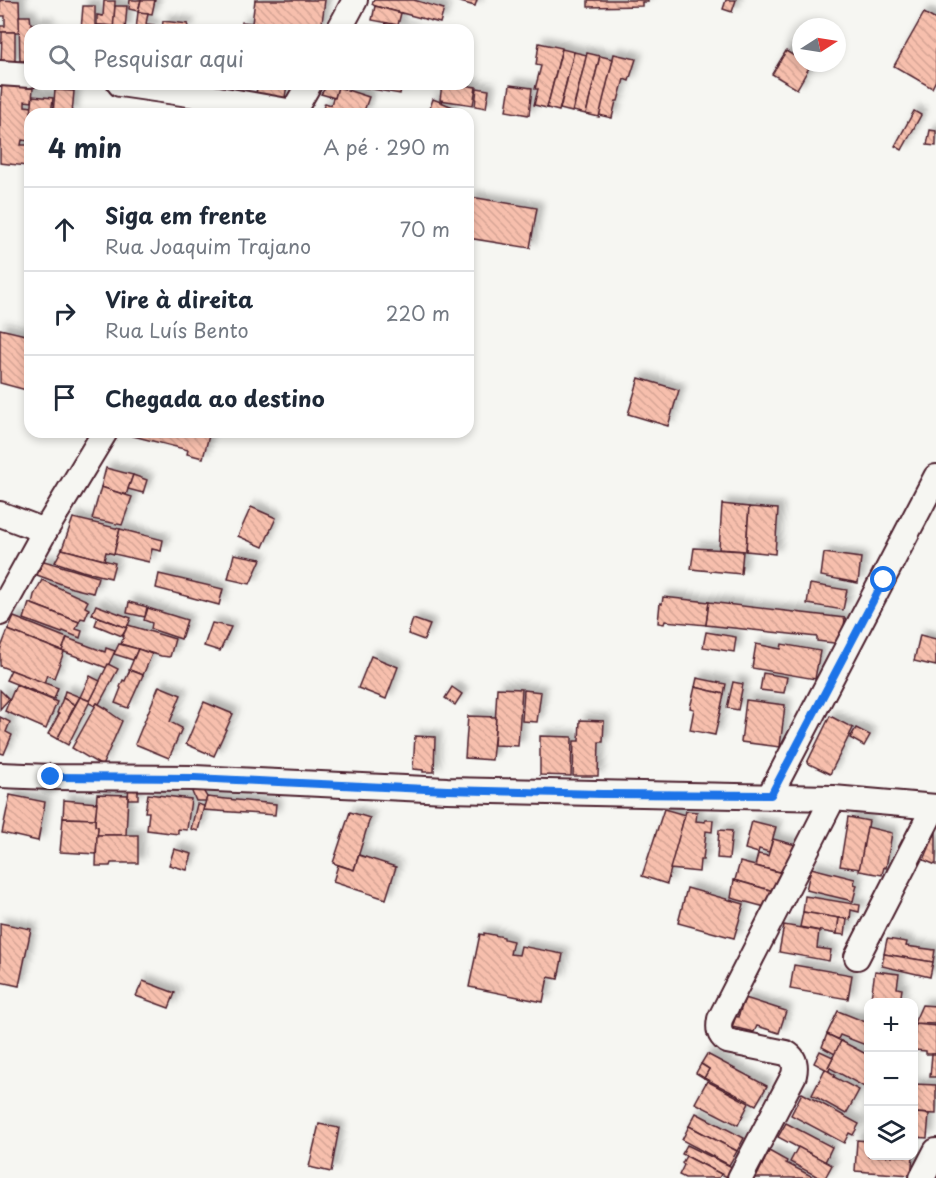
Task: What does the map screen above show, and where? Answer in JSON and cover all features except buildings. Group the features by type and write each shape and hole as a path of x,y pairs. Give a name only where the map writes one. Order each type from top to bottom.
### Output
{"street":[{"path":"342,24 355,0"},
{"path":"0,74 24,75"},
{"path":"161,90 265,108"},
{"path":"295,108 305,90"},
{"path":"0,613 45,531 101,438"},
{"path":"771,795 936,477"},
{"path":"0,514 45,531"},
{"path":"0,775 194,778 447,790 771,795 935,807 857,957"},
{"path":"740,1178 794,1075 795,1062 786,1053 727,1041 719,1032 718,1026 725,1008 833,798"},
{"path":"922,1178 936,1151"}],"route":[{"path":"51,777 194,778 447,790 602,794 771,795 884,580"}]}
